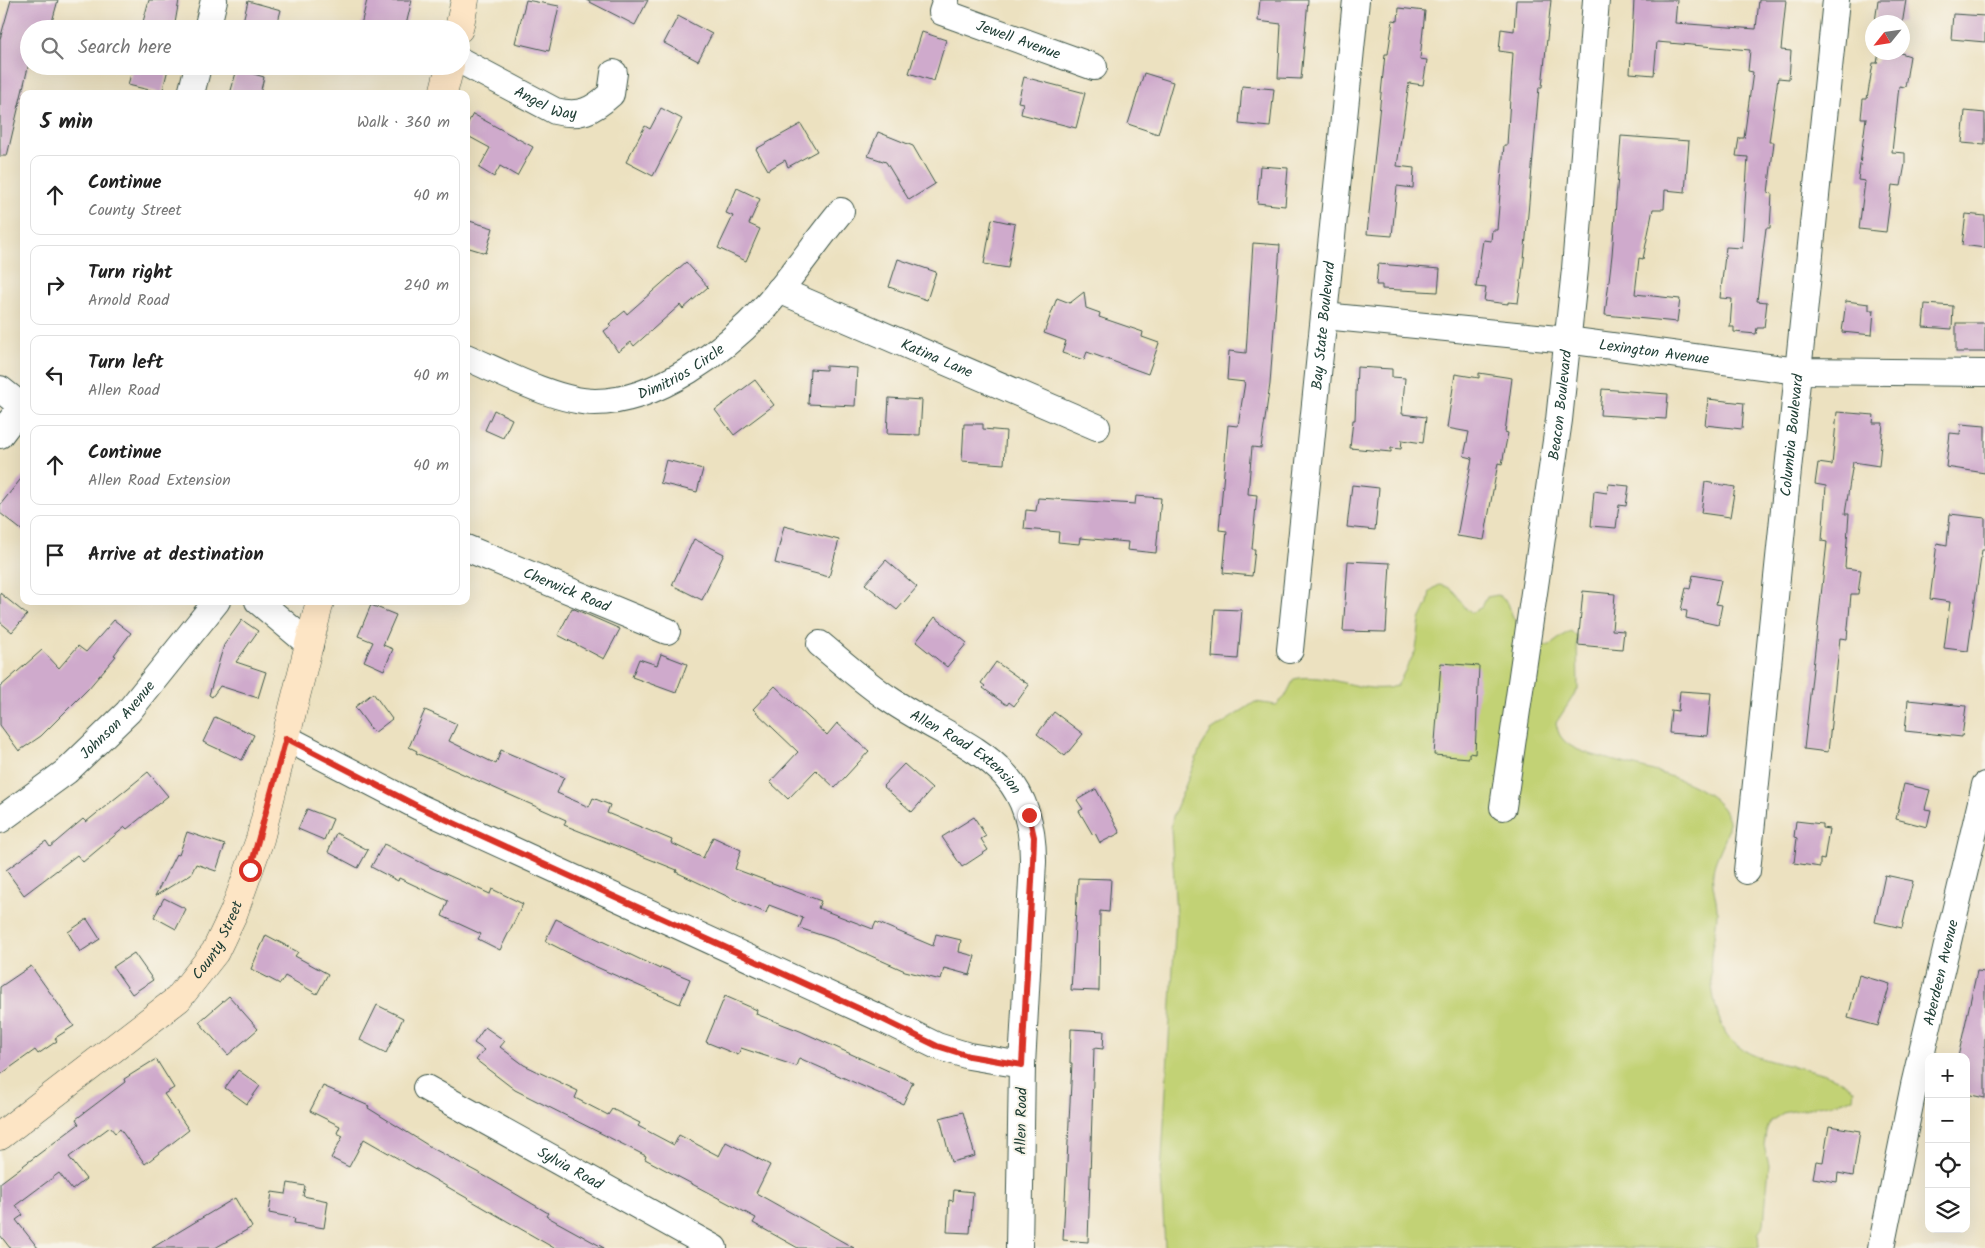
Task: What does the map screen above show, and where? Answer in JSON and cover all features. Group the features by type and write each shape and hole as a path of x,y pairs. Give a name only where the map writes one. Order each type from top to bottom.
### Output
{"main road":[{"path":"461,20 465,0"},
{"path":"444,90 448,75"},
{"name":"County Street","path":"0,1136 178,998 215,952 250,870 286,738 319,605"}],"street":[{"path":"209,20 214,0"},
{"name":"Bay State Boulevard","path":"1290,650 1356,0"},
{"name":"Beacon Boulevard","path":"1503,807 1546,516 1567,340 1575,268 1596,0"},
{"name":"Columbia Boulevard","path":"1747,871 1836,0"},
{"name":"Jewell Avenue","path":"944,6 1094,67"},
{"name":"Angel Way","path":"470,65 555,111 572,115 584,112 599,104 611,94 614,73"},
{"path":"192,90 196,75"},
{"name":"Dimitrios Circle","path":"470,359 535,387 594,402 619,399 663,385 688,370 738,333 766,306 841,211"},
{"name":"Katina Lane","path":"779,290 1097,427"},
{"name":"Lexington Avenue","path":"1324,316 1567,340 1798,371 1985,373"},
{"path":"0,389 20,405"},
{"path":"0,435 20,411"},
{"name":"Cherwick Road","path":"470,550 667,631"},
{"name":"Johnson Avenue","path":"0,820 67,771 128,712 214,605"},
{"path":"263,605 310,645"},
{"name":"Allen Road Extension","path":"820,644 889,699 986,757 1010,779 1021,795 1029,815 1034,837 1030,935"},
{"path":"286,738 419,807 937,1046 969,1056 1022,1065"},
{"name":"Aberdeen Avenue","path":"1881,1248 1914,1085 1985,785"},
{"name":"Allen Road","path":"1019,1248 1022,1065 1030,935"},
{"name":"Sylvia Road","path":"426,1088 714,1248"}],"green space":[{"path":"1439,585 1445,586 1454,592 1471,613 1482,607 1487,597 1498,595 1508,603 1513,618 1521,624 1541,625 1545,628 1539,643 1544,647 1571,631 1577,637 1578,689 1556,723 1561,737 1581,751 1681,780 1708,795 1719,804 1725,813 1728,821 1728,830 1713,873 1717,911 1711,955 1712,987 1720,1022 1730,1039 1757,1057 1824,1074 1854,1090 1853,1098 1783,1113 1771,1121 1766,1131 1764,1146 1769,1165 1764,1224 1758,1234 1759,1248 1165,1248 1161,1176 1176,916 1171,828 1173,816 1201,747 1211,731 1255,702 1276,705 1285,697 1294,679 1320,678 1371,688 1397,686 1416,650 1420,620 1428,603 1430,591"}],"building":[{"path":"11,0 58,0 52,20 20,20 20,75 26,75 23,90 20,90 20,101 7,156 0,156 0,39"},
{"path":"149,0 179,0 176,20 143,20"},
{"path":"367,0 412,0 407,20 362,20"},
{"path":"526,0 559,6 549,51 515,43"},
{"path":"586,0 648,0 635,25"},
{"path":"1260,0 1308,0 1301,79 1278,78 1281,24 1258,21"},
{"path":"1516,0 1551,0 1542,87 1539,87 1524,260 1518,303 1508,302 1508,304 1484,301 1486,288 1476,287 1483,240 1491,241 1492,230 1497,230 1504,145 1507,145 1513,53 1499,51 1501,29 1514,31"},
{"path":"1634,0 1677,0 1675,23 1756,29 1759,0 1786,0 1781,50 1791,51 1789,79 1778,78 1769,142 1774,142 1768,193 1772,194 1770,228 1766,228 1757,301 1767,302 1764,328 1757,328 1756,334 1734,332 1734,327 1730,327 1732,299 1720,298 1726,247 1742,248 1748,157 1736,156 1739,138 1744,138 1753,72 1748,71 1750,50 1657,42 1654,75 1630,73"},
{"path":"1878,0 1906,0 1904,15 1876,15"},
{"path":"248,1 281,10 278,20 243,20"},
{"path":"1399,8 1425,11 1420,59 1427,60 1423,85 1409,83 1397,166 1414,168 1413,188 1397,186 1392,236 1367,234 1385,54 1388,54 1393,20 1398,21"},
{"path":"1953,14 1985,16 1985,42 1951,39"},
{"path":"678,16 712,34 698,61 664,43"},
{"path":"922,32 946,40 934,81 909,73"},
{"path":"1878,60 1909,60 1905,87 1899,86 1892,152 1905,153 1905,164 1901,186 1892,185 1886,232 1859,229 1865,181 1858,180 1866,118 1861,118 1863,99 1867,99 1873,63 1877,63"},
{"path":"1144,73 1173,82 1158,134 1128,124"},
{"path":"131,75 166,75 163,90 149,90 128,85"},
{"path":"235,75 257,75 264,77 261,90 231,90"},
{"path":"1024,77 1085,93 1076,128 1021,114 1023,103 1018,102"},
{"path":"1242,86 1274,89 1270,127 1239,124"},
{"path":"661,108 682,119 653,176 626,162 645,126 650,129"},
{"path":"1965,111 1985,113 1985,145 1962,143"},
{"path":"473,114 533,147 517,176 500,166 494,177 479,168 490,148 470,137 470,119"},
{"path":"801,124 817,151 788,167 785,160 768,170 756,149"},
{"path":"878,132 913,146 935,184 909,200 886,162 868,156"},
{"path":"1621,136 1689,141 1685,192 1665,190 1664,209 1653,209 1643,259 1639,258 1635,294 1680,299 1677,322 1605,315 1612,255"},
{"path":"1260,166 1288,168 1285,206 1257,203"},
{"path":"737,188 760,199 749,224 760,229 746,261 718,248 733,216 726,213"},
{"path":"1966,214 1985,216 1985,248 1962,245"},
{"path":"992,219 1015,224 1008,268 984,264"},
{"path":"470,221 493,228 486,253 470,248"},
{"path":"1253,243 1280,245 1270,384 1261,448 1252,447 1248,494 1257,495 1252,549 1255,549 1252,576 1223,573 1227,531 1219,530 1228,425 1238,426 1245,382 1227,380 1229,351 1246,353"},
{"path":"898,259 936,272 927,300 889,287"},
{"path":"686,262 708,287 683,309 680,305 634,346 631,342 618,352 604,331 611,326 609,324 625,311 627,314"},
{"path":"1378,264 1440,269 1438,292 1382,289 1382,285 1376,285"},
{"path":"1084,292 1086,308 1100,313 1099,317 1143,332 1142,337 1159,343 1148,374 1087,352 1084,360 1062,353 1066,341 1044,333 1057,298 1070,303"},
{"path":"1846,301 1869,304 1869,310 1874,310 1872,335 1842,332"},
{"path":"1925,304 1953,306 1952,329 1923,327"},
{"path":"1956,323 1985,323 1985,352 1956,352"},
{"path":"826,366 857,368 855,406 808,404 810,369 826,370"},
{"path":"1357,367 1392,369 1392,377 1405,378 1402,414 1426,417 1423,443 1402,440 1401,449 1391,448 1391,452 1350,448 1353,420 1355,420"},
{"path":"1479,373 1512,378 1505,432 1508,433 1502,464 1498,463 1484,540 1457,536 1472,458 1464,456 1469,432 1447,428 1455,374 1479,378"},
{"path":"755,380 774,405 734,435 715,410"},
{"path":"1602,389 1668,394 1666,419 1600,415"},
{"path":"889,398 922,400 920,435 887,434"},
{"path":"1708,399 1744,403 1742,429 1705,425"},
{"path":"494,410 512,419 503,438 485,430"},
{"path":"1837,412 1874,415 1873,423 1883,423 1879,466 1853,462 1845,514 1849,514 1845,568 1861,570 1858,594 1851,594 1847,639 1840,638 1828,752 1804,749 1827,542 1822,541 1826,486 1815,484 1818,463 1832,465"},
{"path":"964,424 983,424 983,429 1006,431 1004,464 962,461"},
{"path":"1961,424 1985,426 1985,473 1946,467 1950,433 1960,434"},
{"path":"666,460 703,469 697,492 660,483"},
{"path":"20,480 20,529 0,513 0,505"},
{"path":"1705,482 1735,487 1730,517 1701,513"},
{"path":"1609,484 1629,486 1626,506 1619,505 1616,528 1591,526 1594,491 1607,493"},
{"path":"1352,485 1379,488 1375,530 1347,527"},
{"path":"1136,496 1161,498 1156,553 1127,550 1128,542 1080,538 1079,544 1058,542 1059,532 1024,529 1026,510 1036,511 1038,498 1135,504"},
{"path":"1950,514 1985,518 1985,550 1982,550 1968,651 1944,648 1950,602 1930,599 1937,543 1947,545"},
{"path":"784,526 839,540 829,577 775,563"},
{"path":"694,539 724,554 702,600 672,585"},
{"path":"886,560 917,587 897,610 865,584"},
{"path":"1348,561 1390,563 1386,632 1343,631"},
{"path":"1693,575 1721,580 1716,604 1722,605 1718,625 1686,618 1687,611 1681,610 1686,588 1690,589"},
{"path":"1583,591 1615,594 1612,630 1624,631 1622,649 1578,645"},
{"path":"0,593 27,615 12,632 0,622"},
{"path":"371,605 396,615 383,645 393,649 384,670 364,661 373,642 358,636"},
{"path":"572,608 620,629 604,659 558,635"},
{"path":"1215,609 1242,610 1238,659 1212,657"},
{"path":"935,617 967,643 947,667 916,642"},
{"path":"114,620 131,633 114,655 116,656 88,689 41,736 19,751 0,725 0,687 42,650 59,668 78,646 86,652"},
{"path":"242,620 258,631 236,662 266,672 258,698 220,686 212,697 209,695 224,645"},
{"path":"661,654 687,664 676,693 632,677 639,659 657,665"},
{"path":"996,662 1029,685 1014,706 1009,702 1007,705 983,688 985,686 981,683"},
{"path":"1441,663 1479,666 1475,754 1469,753 1469,758 1434,755"},
{"path":"775,686 827,735 837,723 869,751 835,788 816,770 788,799 770,782 798,752 753,709"},
{"path":"1680,691 1711,693 1707,736 1669,733 1671,710 1678,711"},
{"path":"373,693 392,719 374,733 355,707"},
{"path":"1908,700 1966,706 1962,737 1905,731"},
{"path":"425,710 457,724 449,741 496,764 501,750 564,777 557,793 589,807 593,798 610,805 607,813 672,840 671,843 703,858 713,837 741,850 735,869 821,901 818,908 873,929 876,922 933,946 936,934 961,940 959,952 975,956 970,975 944,968 941,980 905,971 833,939 799,928 803,918 769,905 766,913 676,872 677,870 564,825 566,820 416,753 417,751 409,747"},
{"path":"1054,712 1083,734 1065,756 1037,734"},
{"path":"215,717 254,735 242,760 203,742"},
{"path":"904,764 932,789 912,812 883,786"},
{"path":"148,772 168,796 127,829 125,827 83,862 77,855 24,895 6,870 46,841 50,847 83,819 86,822"},
{"path":"1904,784 1930,790 1925,809 1931,810 1927,827 1896,819"},
{"path":"1096,789 1120,833 1100,843 1079,811 1083,809 1077,800"},
{"path":"307,809 333,819 324,840 298,829"},
{"path":"974,817 986,836 981,839 988,850 962,867 942,837"},
{"path":"1796,821 1822,824 1822,828 1829,829 1824,860 1820,859 1820,867 1794,863 1797,838 1794,837"},
{"path":"187,832 225,845 216,871 196,864 191,874 155,896 176,854 179,855"},
{"path":"336,833 368,850 358,868 328,852"},
{"path":"384,844 490,894 492,889 523,904 500,950 478,939 481,934 442,916 448,901 399,878 398,881 371,867"},
{"path":"1885,875 1913,881 1902,928 1875,922"},
{"path":"1078,878 1111,879 1109,912 1100,911 1099,991 1071,990"},
{"path":"164,898 186,909 176,929 154,917"},
{"path":"87,919 100,939 80,952 68,932"},
{"path":"556,919 660,969 661,967 690,979 680,1004 592,965 545,941"},
{"path":"266,935 298,952 295,956 328,974 317,994 285,976 280,984 251,969"},
{"path":"134,953 153,980 132,994 113,967"},
{"path":"31,966 74,1026 55,1038 57,1041 38,1054 35,1050 0,1075 0,987"},
{"path":"1977,971 1985,972 1985,1098 1970,1095 1970,1053 1959,1053"},
{"path":"1859,975 1890,984 1878,1026 1848,1018"},
{"path":"229,996 258,1029 228,1055 199,1022"},
{"path":"725,996 757,1010 756,1014 800,1031 913,1082 903,1104 799,1058 796,1066 741,1048 738,1055 706,1042"},
{"path":"377,1005 403,1018 386,1053 360,1040"},
{"path":"485,1027 505,1041 500,1047 524,1065 578,1091 575,1098 608,1115 612,1109 640,1123 638,1126 674,1145 679,1135 719,1156 726,1142 770,1165 756,1193 854,1248 798,1248 753,1223 756,1218 645,1159 646,1156 515,1090 476,1060 484,1050 474,1043"},
{"path":"1071,1029 1104,1031 1103,1049 1094,1048 1088,1242 1063,1240 1072,1063 1070,1063"},
{"path":"156,1059 174,1088 164,1094 189,1130 145,1164 120,1129 115,1133 110,1127 69,1157 86,1179 72,1190 59,1173 16,1205 23,1215 16,1220 38,1248 10,1248 0,1235 0,1183 79,1124 76,1119 125,1082 124,1079"},
{"path":"238,1070 260,1086 247,1104 225,1088"},
{"path":"323,1086 369,1106 368,1108 434,1149 492,1180 548,1213 546,1216 604,1248 554,1248 364,1139 349,1167 331,1158 343,1136 337,1133 340,1126 310,1111"},
{"path":"963,1112 975,1156 951,1162 940,1118"},
{"path":"1829,1126 1860,1131 1853,1176 1838,1173 1837,1182 1813,1178 1816,1161 1823,1162"},
{"path":"288,1183 305,1186 303,1196 328,1201 324,1228 294,1223 295,1218 269,1213 272,1192 286,1194"},
{"path":"954,1190 973,1192 970,1233 947,1232 949,1200 953,1201"},
{"path":"235,1198 252,1227 215,1248 152,1248"}],"route":[{"path":"250,870 286,738 419,807 937,1046 969,1056 1022,1065 1032,906 1034,837 1029,815"}]}
